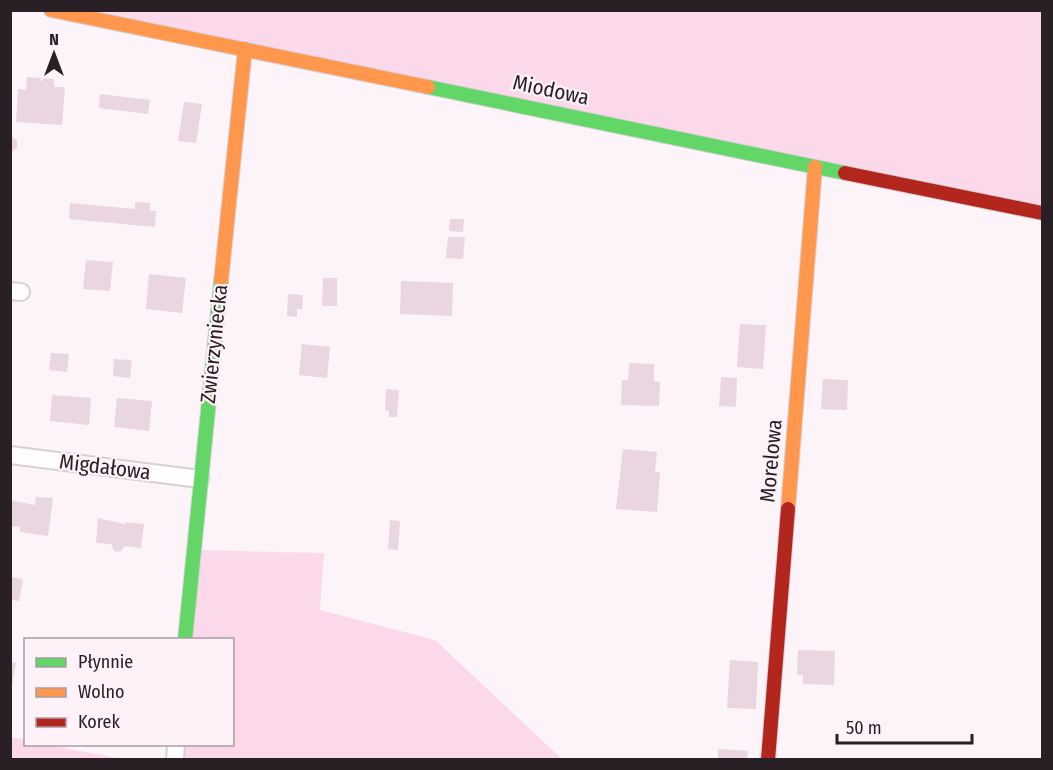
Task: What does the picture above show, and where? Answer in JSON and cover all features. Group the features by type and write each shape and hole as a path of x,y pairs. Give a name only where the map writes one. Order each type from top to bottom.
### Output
{"street":[{"name":"Miodowa","path":"51,10 1042,213"},
{"name":"Zwierzyniecka","path":"185,638 245,49"},
{"name":"Morelowa","path":"768,759 815,167"},
{"name":"Migdałowa","path":"10,455 200,479"}],"shaded area":[{"path":"50,11 1042,11 1042,213"},
{"path":"194,550 324,553 320,610 435,640 562,759 168,760 175,746 234,746 234,638 185,638"},
{"path":"11,737 24,740 24,746 53,746 124,759 11,759"}],"building":[{"path":"27,77 54,79 54,87 65,87 62,125 16,122 18,89 26,90"},
{"path":"100,94 150,100 148,114 99,108"},
{"path":"184,102 202,104 196,143 178,141"},
{"path":"10,135 17,141 17,148 10,153"},
{"path":"135,202 150,203 150,211 156,211 155,227 69,219 70,203 135,209"},
{"path":"450,219 464,219 463,232 449,231"},
{"path":"448,237 465,237 463,259 446,258"},
{"path":"86,260 113,262 110,291 83,289"},
{"path":"149,274 186,278 182,313 146,309"},
{"path":"323,278 337,278 337,306 322,306"},
{"path":"401,281 453,283 452,316 400,314"},
{"path":"288,294 303,295 302,309 297,309 297,317 287,316"},
{"path":"740,324 766,325 763,369 737,367"},
{"path":"302,344 330,347 327,378 299,375"},
{"path":"51,353 69,354 67,372 49,370"},
{"path":"114,359 132,360 130,378 113,376"},
{"path":"629,363 654,364 654,381 660,382 659,406 621,405 622,380 628,380"},
{"path":"721,377 737,378 736,407 719,406"},
{"path":"823,379 848,380 847,410 821,409"},
{"path":"386,389 399,390 397,417 389,417 389,411 385,410"},
{"path":"52,395 91,398 89,425 50,421"},
{"path":"117,398 152,401 149,431 114,427"},
{"path":"623,449 657,452 655,472 660,472 657,512 616,509"},
{"path":"36,497 53,498 48,536 20,532 20,527 10,526 10,500 35,505"},
{"path":"98,518 125,524 126,522 144,524 141,548 125,546 120,552 114,551 111,544 96,543"},
{"path":"390,520 400,521 398,550 388,549"},
{"path":"10,577 23,579 19,601 12,600 12,604"},
{"path":"798,650 835,651 834,685 803,684 803,675 797,675"},
{"path":"730,660 758,662 756,709 727,708"},
{"path":"10,662 16,663 12,685 10,685"},
{"path":"718,749 748,751 747,760 718,760"}],"traffic: fast":[{"path":"428,87 845,173"},
{"path":"185,638 221,281"}],"traffic: slow":[{"path":"51,10 428,87"},
{"path":"221,281 245,49"},
{"path":"788,509 815,167"}],"traffic: jam":[{"path":"845,173 1042,213"},
{"path":"768,760 788,509"}]}
